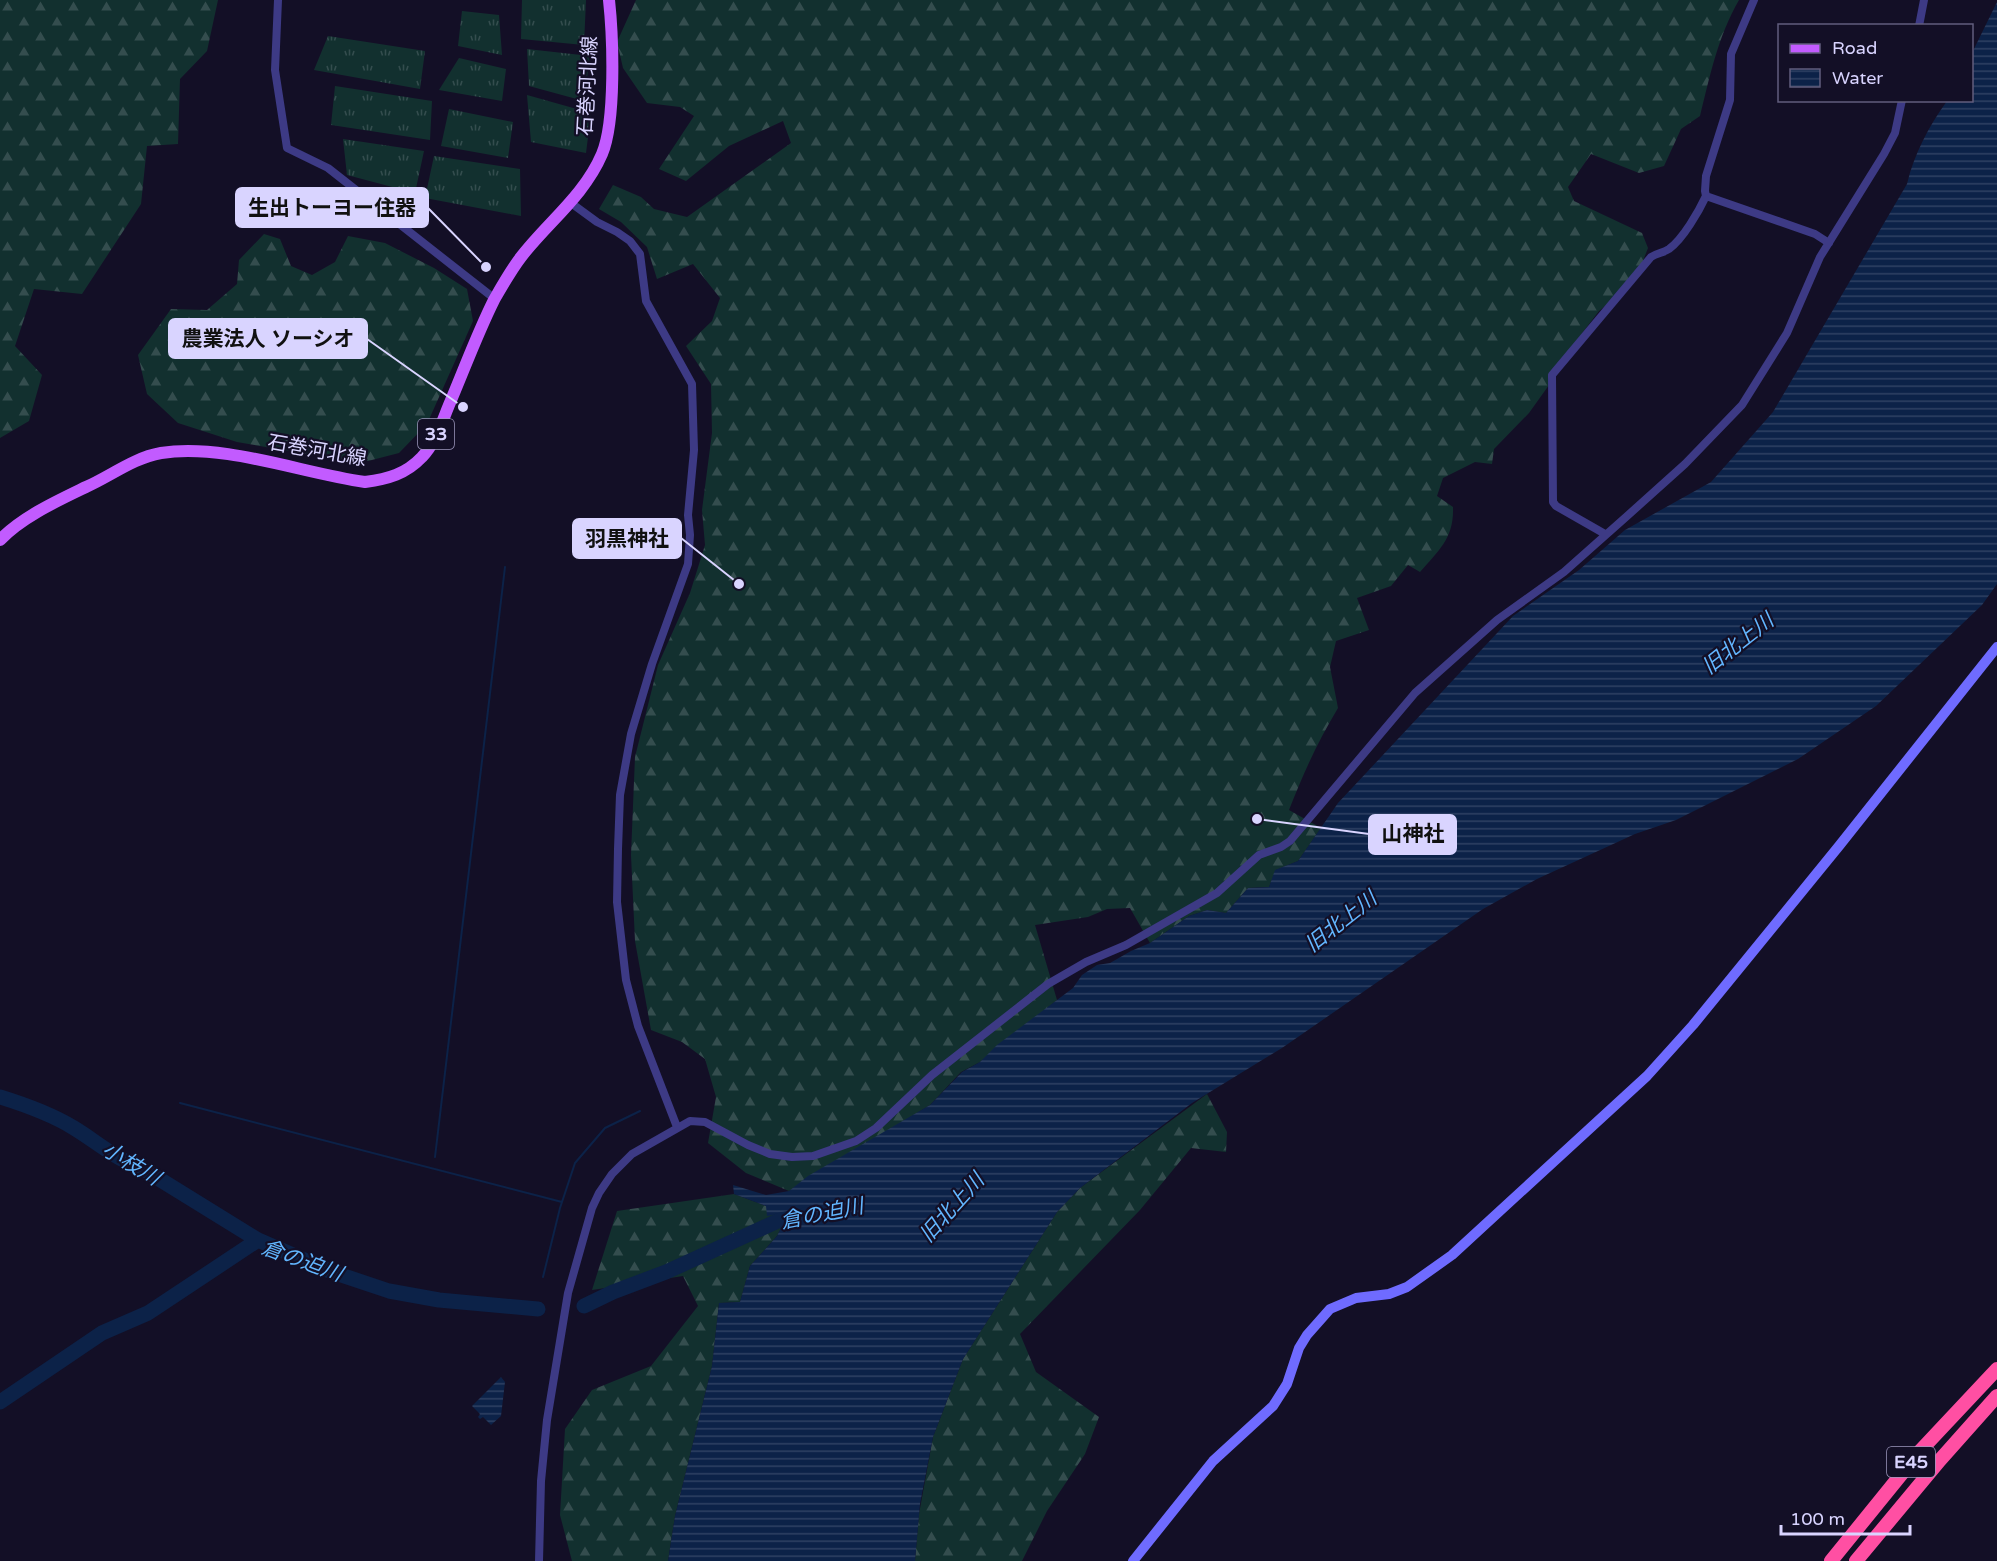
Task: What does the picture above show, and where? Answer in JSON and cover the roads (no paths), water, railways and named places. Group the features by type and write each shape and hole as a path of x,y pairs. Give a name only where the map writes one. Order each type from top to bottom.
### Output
{"highway":[{"name":"E45","path":"1831,1561 1921,1449 1997,1369"},
{"name":"E45","path":"1856,1561 1997,1395"}],"main road":[{"name":"石巻河北線","path":"0,540 8,531 28,518 131,463 160,453 216,452 365,482 389,479 409,469 431,446 495,299 520,258 586,184 602,154 607,135 611,83 609,0"}],"street":[{"path":"278,0 275,70 287,148 328,168 495,299"},
{"path":"1605,534 1556,506 1553,502 1552,375 1651,257 1666,251 1673,245 1700,209 1706,196 1706,176 1730,100 1731,54 1754,0"},
{"path":"1919,24 1924,0"},
{"path":"539,1561 541,1482 547,1420 568,1293 592,1208 612,1174 632,1154 690,1121 705,1122 770,1154 792,1157 813,1156 856,1141 876,1128 932,1075 1048,984 1086,962 1125,945 1217,893 1259,855 1290,841 1415,693 1497,620 1564,572 1685,464 1742,405 1787,333 1820,257 1884,154 1895,133 1902,102"},
{"path":"1706,196 1815,234 1829,243"},
{"path":"571,203 597,222 630,241 640,254 646,301 692,384 694,450 688,515 690,535 688,564 652,664 632,734 620,795 618,849 618,910 626,980 638,1026 677,1127"},
{"path":"1133,1561 1213,1461 1274,1406 1287,1384 1299,1348 1307,1335 1330,1309 1356,1298 1389,1294 1407,1287 1452,1255 1647,1076 1693,1025 1795,900 1997,647"}],"water":[{"name":"旧北上川","path":"1997,2 1997,584 1982,605 1876,706 1798,759 1676,820 1635,834 1537,879 1483,909 1282,1048 1192,1103 1080,1188 1057,1212 963,1359 933,1437 920,1504 915,1561 668,1561 675,1516 712,1366 719,1303 740,1302 750,1266 777,1236 789,1212 767,1216 766,1206 734,1194 733,1185 766,1195 789,1191 808,1176 930,1105 962,1072 980,1062 997,1045 1073,988 1082,975 1097,965 1110,963 1150,943 1189,916 1207,910 1226,913 1248,888 1269,887 1275,870 1298,861 1338,803 1513,616 1579,570 1625,530 1711,482 1773,412 1907,184 1918,151 1940,111 1946,102 1973,102 1973,51"},
{"path":"501,1377 505,1382 501,1416 491,1425 483,1417 480,1419 478,1417 480,1414 472,1406"}],"waterway":[{"path":"435,1157 505,567"},
{"name":"倉の迫川","path":"0,1097 38,1110 65,1123 258,1240 332,1272 389,1291 439,1300 538,1309"},
{"path":"180,1103 562,1202"},
{"path":"543,1277 560,1208 575,1163 605,1128 640,1111"},
{"name":"倉の迫川","path":"584,1306 613,1292 666,1272 780,1220 805,1215"},
{"name":"倉の迫川","path":"0,1402 102,1333 148,1313 258,1240"}],"place":[{"name":"生出トーヨー住器","path":"486,267"},
{"name":"農業法人 ソーシオ","path":"463,407"},
{"name":"羽黒神社","path":"739,584"},
{"name":"山神社","path":"1257,819"}],"water label":[{"name":"小枝川","path":"131,1164"}]}
